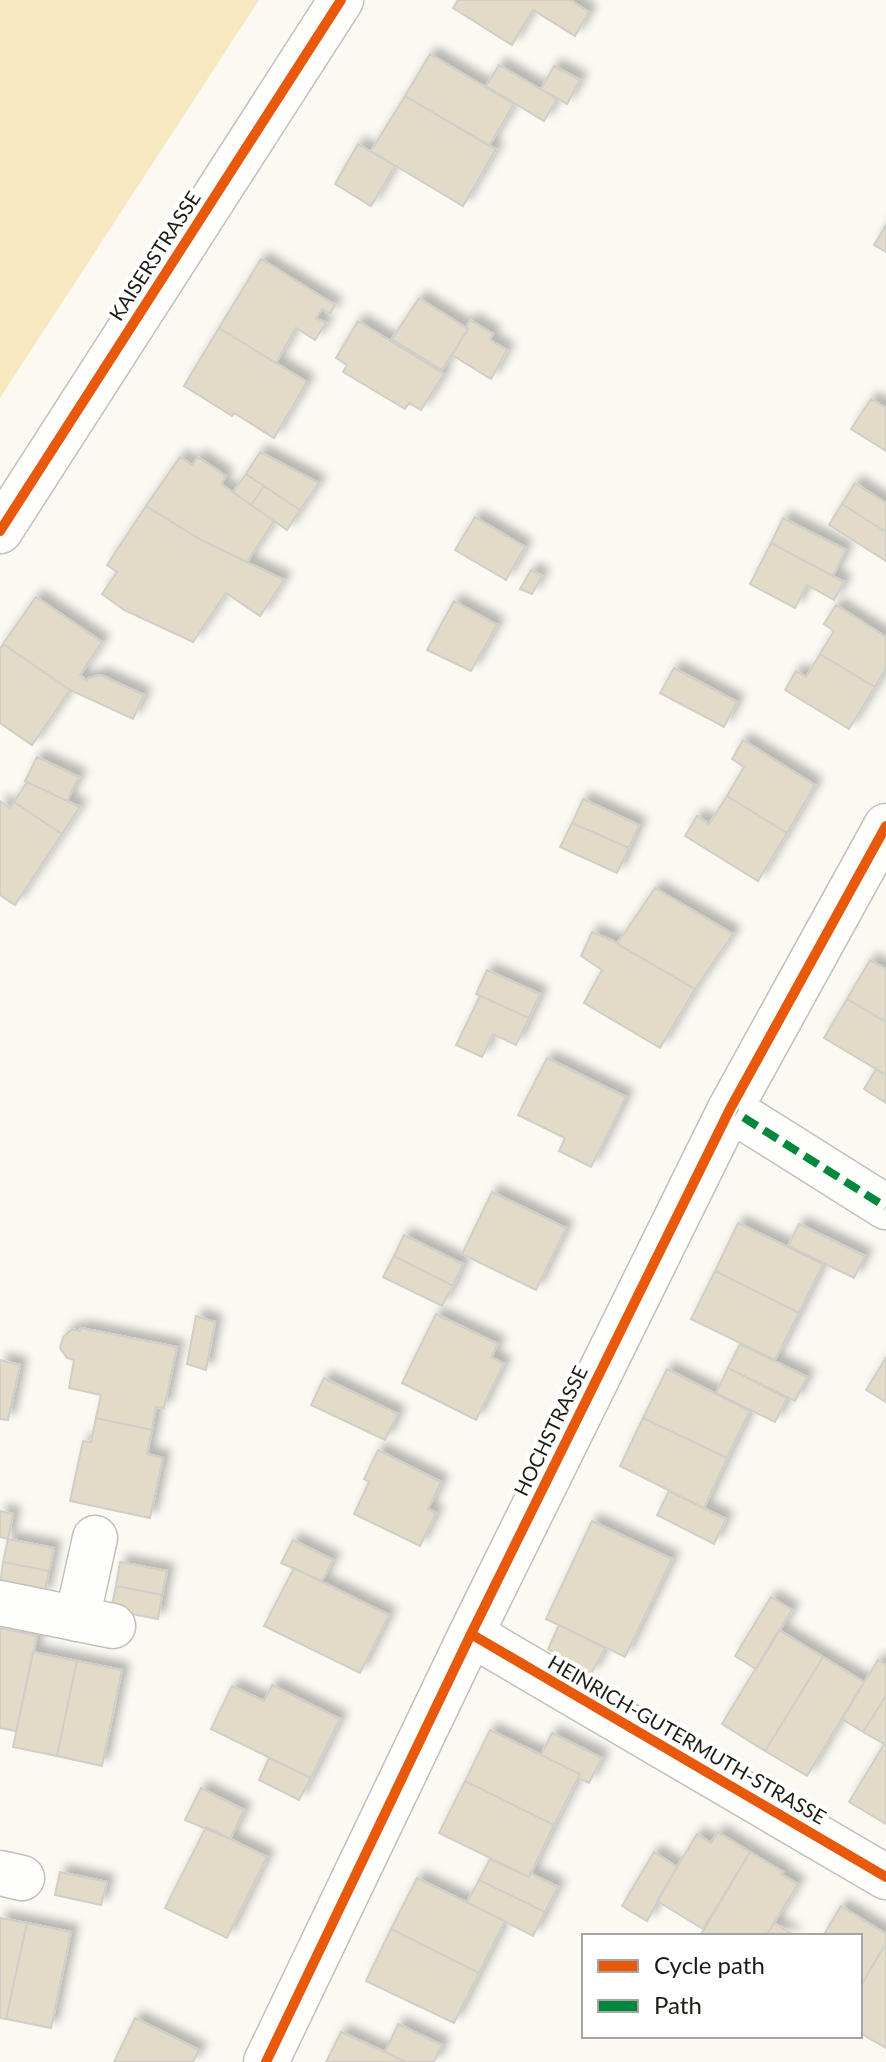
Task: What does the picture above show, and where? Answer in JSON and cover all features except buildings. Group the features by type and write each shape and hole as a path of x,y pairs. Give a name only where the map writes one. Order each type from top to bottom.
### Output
{"street":[{"name":"KAISERSTRASSE","path":"0,531 341,0"},
{"name":"HOCHSTRASSE","path":"266,2062 471,1634 730,1109 886,826"},
{"path":"730,1109 886,1207"},
{"path":"0,1603 95,1622 95,1538"},
{"name":"HEINRICH-GUTERMUTH-STRASSE","path":"471,1634 886,1877"}],"shaded area":[{"path":"0,0 259,0 0,398"}],"marked path":[{"path":"734,1102 730,1109 886,1207"}],"cycle path":[{"path":"0,531 341,0"},
{"path":"266,2062 471,1634 730,1109 886,826"},
{"path":"471,1634 886,1877"}]}
